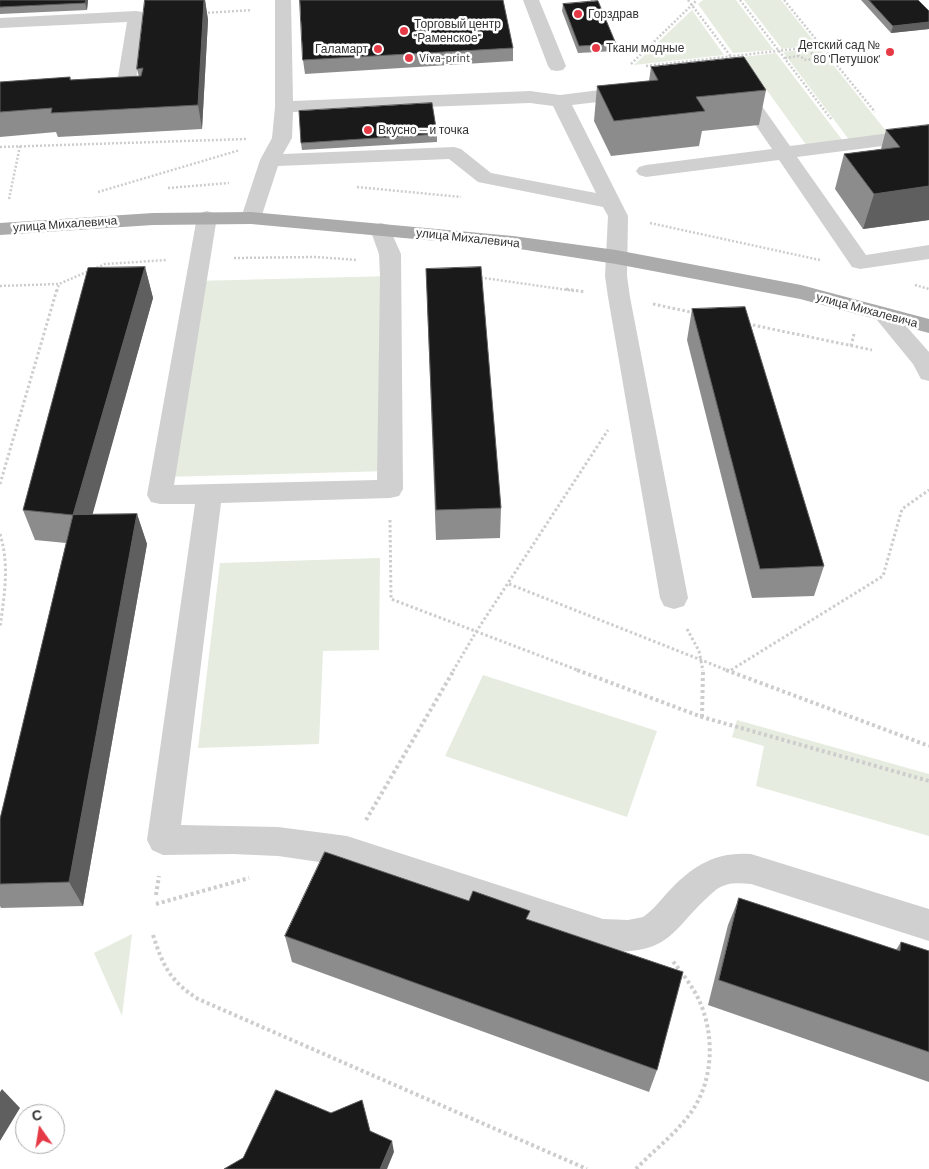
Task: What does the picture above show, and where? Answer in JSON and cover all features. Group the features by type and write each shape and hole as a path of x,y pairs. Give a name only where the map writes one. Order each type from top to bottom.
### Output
{"main road":[{"name":"улица Михалевича","path":"0,229 153,219 251,218 513,242 616,256 801,292 929,326"}],"street":[{"path":"531,0 557,66"},
{"path":"251,218 270,160 282,138 284,107 283,4"},
{"path":"0,23 136,16 126,94 87,96"},
{"path":"724,81 734,79 860,262 929,252"},
{"path":"284,107 530,97 560,101 646,90"},
{"path":"560,101 618,216 616,256 619,297 674,598"},
{"path":"646,171 929,134"},
{"path":"270,160 454,153 485,178 611,202"},
{"path":"207,217 160,495 390,489 391,264 388,247 381,229"},
{"path":"883,314 927,367"},
{"path":"209,494 163,840 265,839 307,843 348,851 587,931 618,936 636,935 652,930 666,918 697,883 715,871 726,867 751,869 929,925"}],"path":[{"path":"688,0 692,4"},
{"path":"635,68 626,69 697,0"},
{"path":"740,0 851,144"},
{"path":"784,0 897,139"},
{"path":"204,13 283,4"},
{"path":"645,66 821,46"},
{"path":"799,56 800,52 807,51 816,54 827,53"},
{"path":"784,58 799,56 808,61 816,59 818,56 816,54"},
{"path":"0,147 282,138"},
{"path":"95,193 282,138"},
{"path":"8,199 20,146"},
{"path":"0,286 59,284 105,264 200,258 316,257 391,264"},
{"path":"476,276 619,297 696,313"},
{"path":"0,484 59,284"},
{"path":"744,323 927,367"},
{"path":"348,851 476,632 635,388"},
{"path":"390,489 391,600 702,717 929,781"},
{"path":"730,671 883,576 902,509 929,490"},
{"path":"0,534 6,555 7,568 0,628"},
{"path":"509,584 703,661 929,746"},
{"path":"674,598 678,613 695,640 703,661 702,717"},
{"path":"636,1169 691,1113 704,1088 708,1070 709,1032 697,996 652,930"},
{"path":"153,934 160,958 173,982 182,990 198,999 587,1169"}],"shaded area":[{"path":"703,0 736,0 774,50 733,53 698,4"},
{"path":"744,0 781,0 817,45 782,49"},
{"path":"692,10 724,55 634,65"},
{"path":"820,48 890,136 850,141 783,52"},
{"path":"776,53 843,141 807,146 743,57"},
{"path":"391,276 390,471 163,477 196,281"},
{"path":"380,558 379,650 323,651 319,744 198,748 220,563"},
{"path":"483,675 657,731 627,817 445,756"},
{"path":"737,720 929,774 929,836 756,786 764,746 732,737"},
{"path":"132,934 122,1016 94,953"}],"building":[{"path":"0,0 86,0 85,3 0,7"},
{"path":"145,0 204,0 198,105 51,113 52,108 0,112 0,82 70,77 70,80 141,76 143,68 137,69"},
{"name":"Торговый центр \"Раменское\"","path":"300,0 503,0 513,48 303,60"},
{"path":"869,0 918,0 929,11 929,22 893,26"},
{"path":"598,1 616,44 579,46 563,4"},
{"path":"744,57 766,90 696,97 705,111 614,121 597,86 658,80 651,67"},
{"name":"Вкусно — и точка","path":"432,103 437,134 301,143 299,111"},
{"path":"929,125 929,186 874,194 844,154 900,147 886,130"},
{"path":"145,267 73,515 23,510 88,268"},
{"path":"481,267 501,508 436,510 426,269"},
{"path":"745,307 824,566 760,569 692,309"},
{"path":"137,514 69,882 0,884 0,819 73,515"},
{"path":"325,852 469,901 473,891 530,911 526,919 683,972 657,1070 285,936"},
{"path":"739,898 900,951 901,942 929,951 929,1052 719,980"},
{"path":"276,1090 331,1113 362,1100 370,1131 392,1141 380,1169 224,1169 243,1158"}],"place":[{"name":"Горздрав","path":"578,14"},
{"name":"Торговый центр \"Раменское\"","path":"404,31"},
{"name":"Ткани модные","path":"596,48"},
{"name":"Галамарт","path":"378,49"},
{"name":"Детский сад № 80 'Петушок'","path":"890,52"},
{"name":"Viva-print","path":"409,58"},
{"name":"Вкусно — и точка","path":"368,130"}]}
